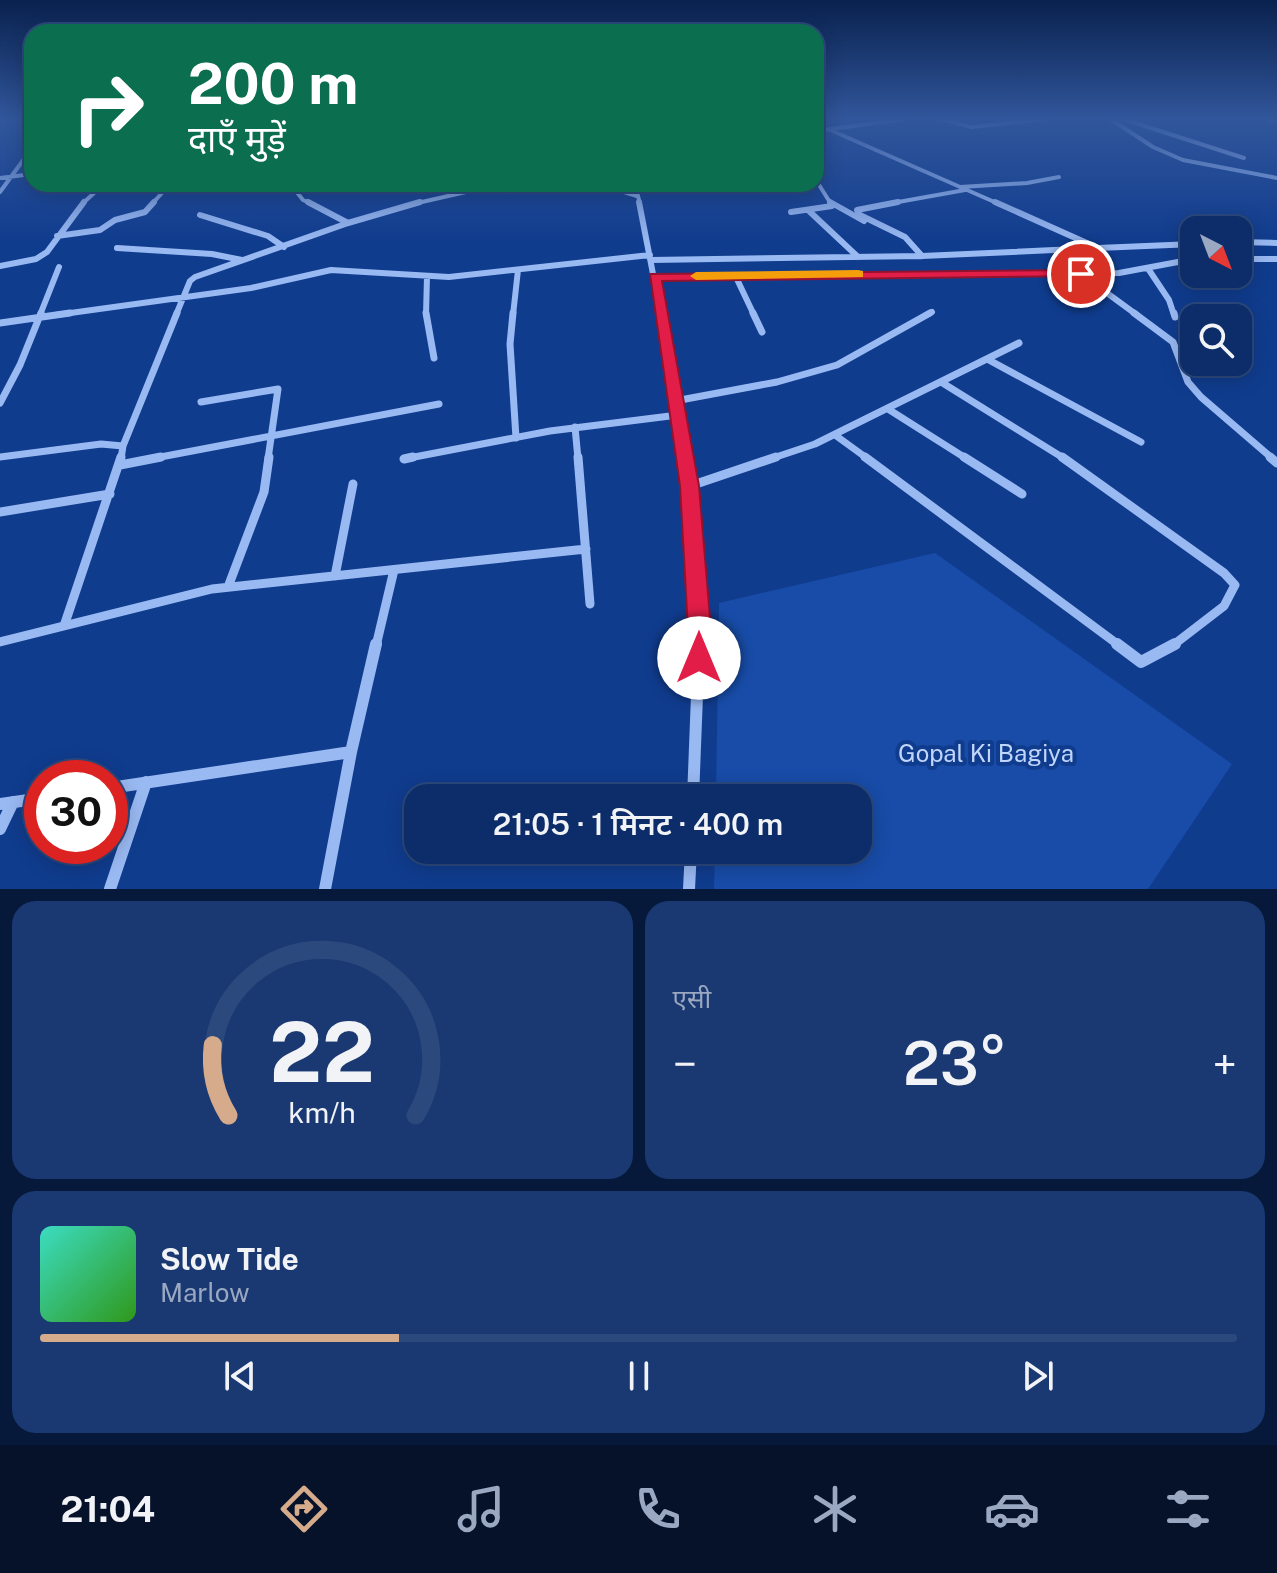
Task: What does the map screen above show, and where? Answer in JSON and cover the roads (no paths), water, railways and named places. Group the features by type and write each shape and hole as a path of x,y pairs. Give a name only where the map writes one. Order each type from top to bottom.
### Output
{"street":[{"path":"0,192 24,159"},
{"path":"897,159 1098,248"},
{"path":"1182,159 1277,178"},
{"path":"0,178 24,175"},
{"path":"959,187 1027,183 1059,177"},
{"path":"922,256 905,237 860,215 857,210 966,190"},
{"path":"0,266 36,259 47,252 80,206 95,192"},
{"path":"57,236 100,230 115,220 145,212 163,192"},
{"path":"297,192 303,200 348,223"},
{"path":"64,626 120,465 123,446 190,281 348,223 460,192"},
{"path":"637,192 651,257 690,486 700,630 694,784"},
{"path":"823,192 832,206"},
{"path":"791,212 832,206 905,237"},
{"path":"808,210 858,257"},
{"path":"200,215 268,236 284,247"},
{"path":"1252,242 1277,243"},
{"path":"0,323 264,285 331,270 427,276 476,275 651,257 922,256 1180,245"},
{"path":"117,248 212,254 242,261"},
{"path":"1252,259 1277,259"},
{"path":"654,277 1081,274 1149,270 1180,260"},
{"path":"0,403 20,365 59,267"},
{"path":"516,438 510,344 518,270"},
{"path":"1149,270 1169,300 1175,317"},
{"path":"1081,274 1173,342 1183,373 1194,390 1277,463"},
{"path":"735,275 762,332"},
{"path":"427,276 422,295 428,313 434,358"},
{"path":"675,401 777,382 837,365 932,312"},
{"path":"690,486 794,452 835,435 1019,343"},
{"path":"987,359 1141,442"},
{"path":"835,435 1141,662 1176,646 1232,599 1235,585 1224,573 1045,445 941,382"},
{"path":"201,402 278,389 264,492 228,587"},
{"path":"120,465 439,404"},
{"path":"888,409 1022,494"},
{"path":"404,459 575,427 678,415"},
{"path":"575,427 590,604"},
{"path":"0,457 101,444 123,446"},
{"path":"335,576 353,484"},
{"path":"0,512 110,494"},
{"path":"0,642 228,587 586,549"},
{"path":"325,889 351,752 394,570"},
{"path":"128,785 351,752"},
{"path":"110,889 146,782"},
{"path":"0,829 6,803"},
{"path":"689,889 690,864"}],"park label":[{"name":"Gopal Ki Bagiya","path":"986,754"}]}
